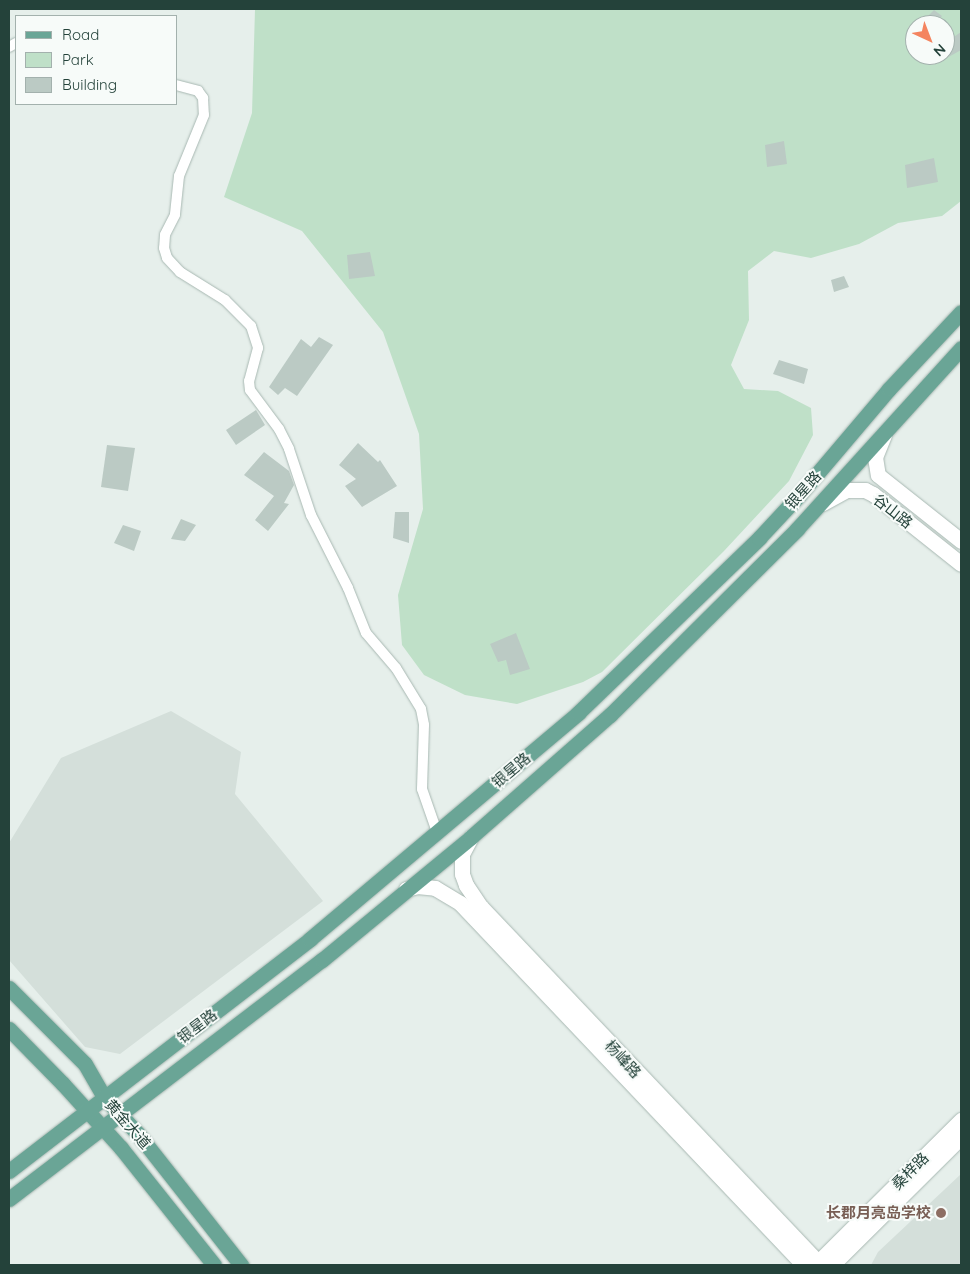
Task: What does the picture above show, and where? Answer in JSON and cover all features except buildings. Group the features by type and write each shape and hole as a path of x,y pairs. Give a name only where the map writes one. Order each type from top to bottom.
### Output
{"main road":[{"name":"银星路","path":"9,1171 310,939 585,706 758,538 799,495 889,389 961,312"},
{"name":"银星路","path":"9,1199 279,994 471,837 610,715 729,599 818,507 961,348"},
{"name":"谷山路","path":"886,430 877,447 875,457 878,475 961,541"},
{"name":"谷山路","path":"818,507 840,492 864,490 873,494 961,564"},
{"name":"杨峰路","path":"471,837 462,854 462,874 466,885 481,907 818,1265"},
{"name":"杨峰路","path":"406,889 417,886 435,888 460,903 818,1265"},
{"name":"黄金大道","path":"9,988 85,1064 104,1097 207,1219 241,1265"},
{"name":"黄金大道","path":"9,1029 63,1084 102,1128 168,1206 214,1265"},
{"name":"桑梓路","path":"818,1265 961,1120"},
{"name":"桑梓路","path":"818,1265 961,1137"}],"street":[{"path":"178,86 198,91 204,98 204,115 179,176 175,215 165,235 164,248 167,258 180,272 225,300 251,326 258,348 249,381 250,390 279,429 289,449 311,516 348,588 366,632 396,668 421,709 424,725 422,789 437,832"}],"shaded area":[{"path":"171,711 241,752 235,794 323,901 120,1054 85,1047 9,960 9,843 61,758"},
{"name":"长郡月亮岛学校","path":"961,1174 961,1265 871,1265 878,1252"}],"green space":[{"path":"255,9 961,9 961,201 942,216 898,223 859,244 811,258 774,251 748,271 749,320 731,365 744,389 778,391 811,408 813,435 789,481 724,551 602,672 583,682 517,704 465,695 424,675 402,645 398,595 423,509 419,434 383,332 302,231 224,197 252,113"}],"place":[{"name":"长郡月亮岛学校","path":"941,1213"}]}
